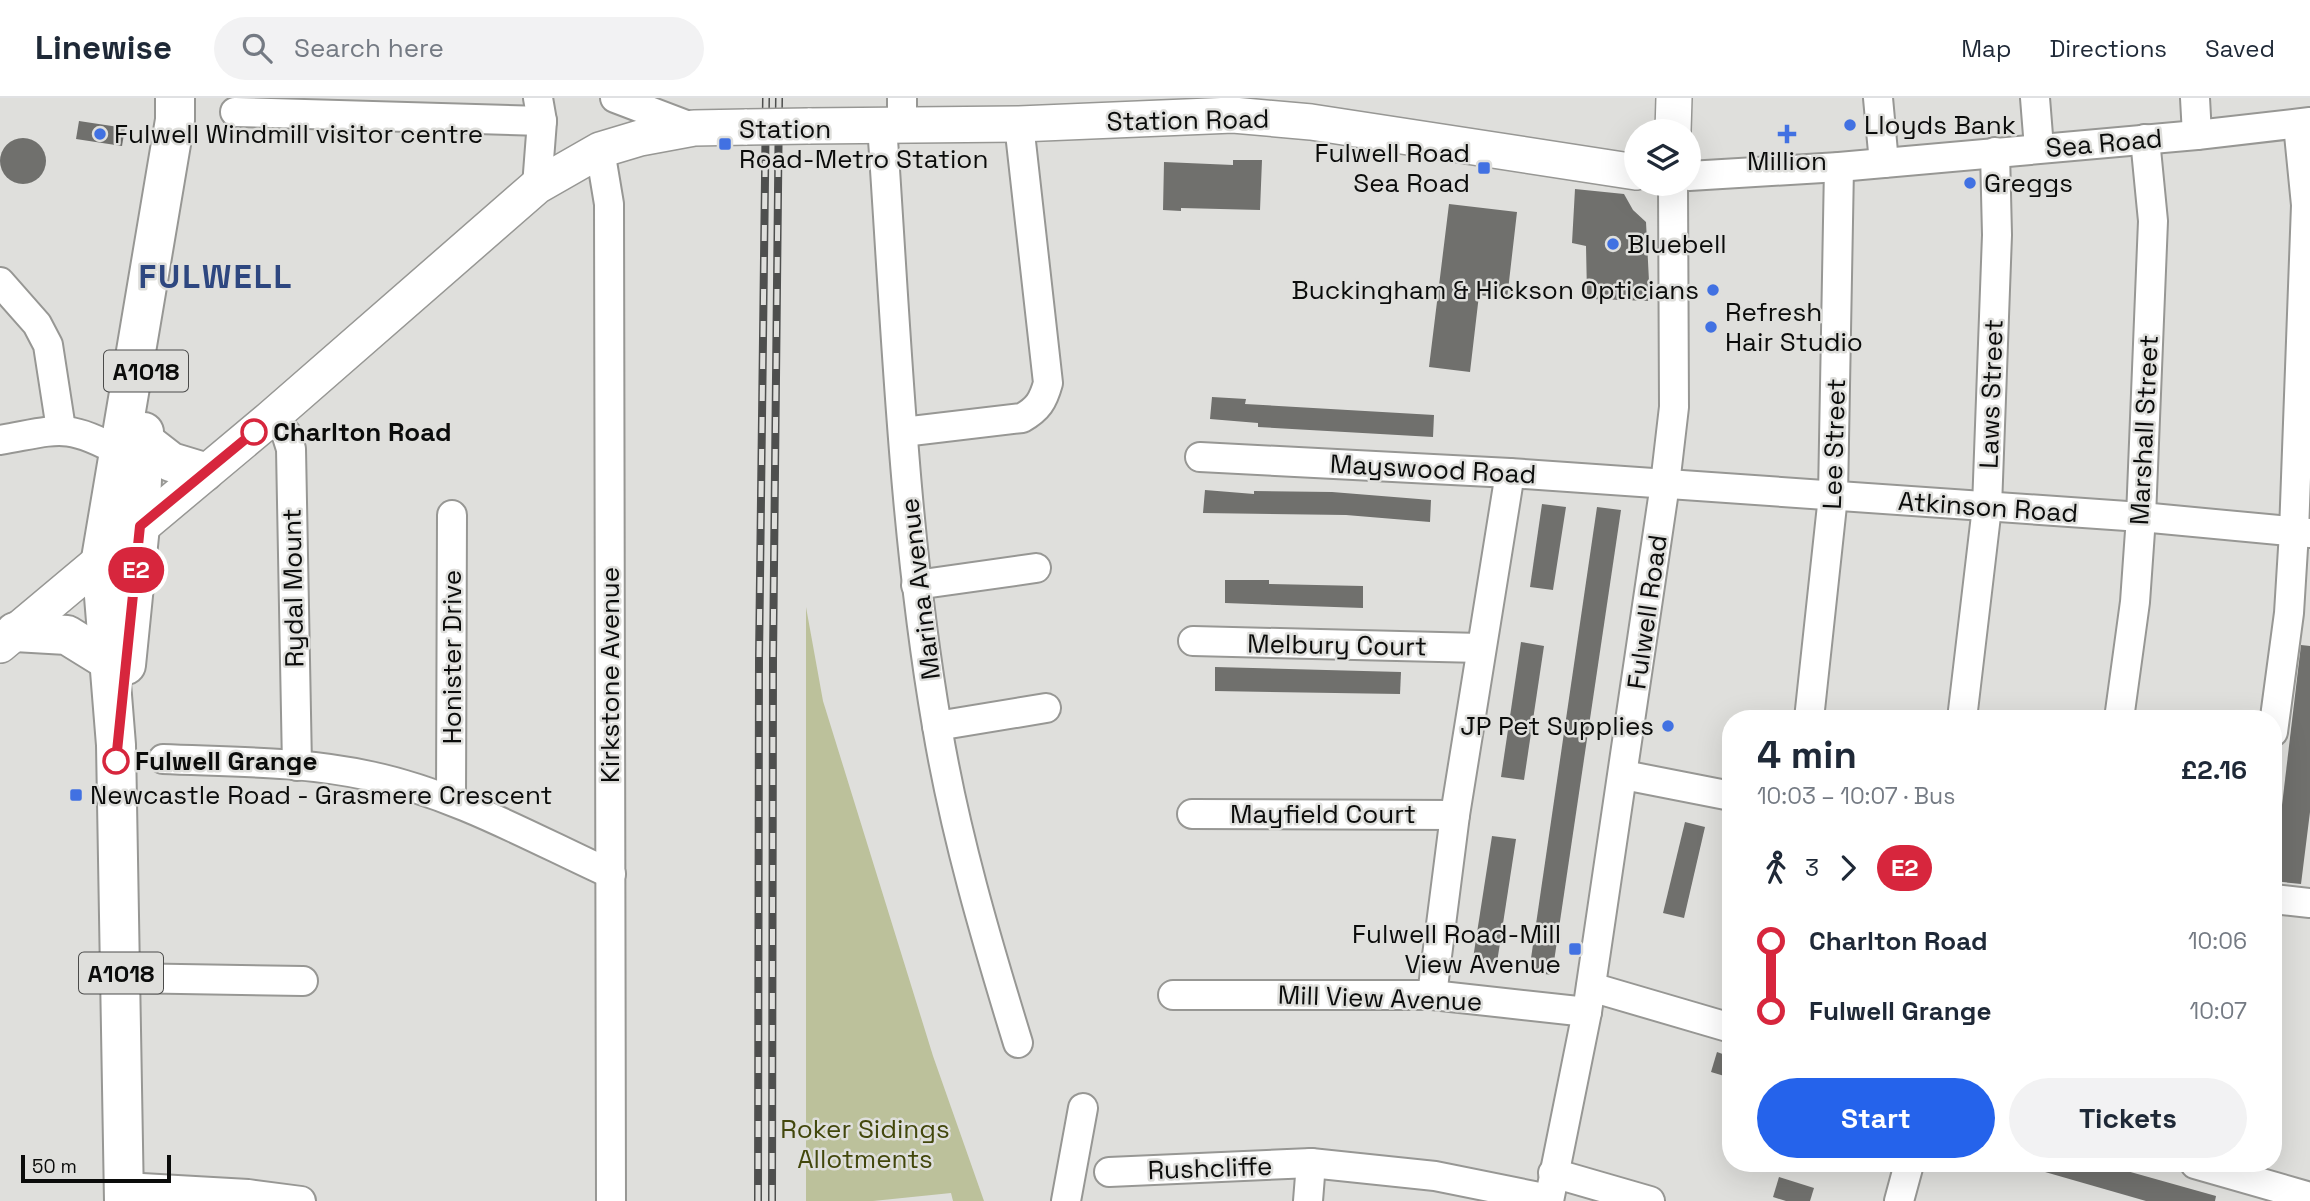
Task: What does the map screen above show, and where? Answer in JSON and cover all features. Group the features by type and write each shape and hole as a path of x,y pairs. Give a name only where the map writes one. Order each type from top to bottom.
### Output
{"highway":[{"name":"A1018","path":"124,1194 116,745 101,559 132,447 147,300 175,120 175,98"},
{"name":"A1018","path":"116,745 140,526 132,447"},
{"path":"132,447 204,472"},
{"path":"8,638 67,635 109,661"}],"main road":[{"path":"1673,119 1674,98"},
{"name":"Station Road","path":"694,128 808,126 896,116 1020,124 1233,115 1311,122 1624,170"},
{"path":"8,638 271,418 537,186 600,150 694,128"}],"street":[{"path":"615,98 694,128"},
{"path":"1878,98 1884,163"},
{"path":"2035,98 2039,148"},
{"path":"2195,98 2197,135"},
{"path":"235,112 540,109 537,186"},
{"name":"Marina Avenue","path":"896,116 903,432 916,585 937,726 959,834 1018,1043"},
{"path":"2276,710 2302,532 2304,123"},
{"name":"Sea Road","path":"1701,175 1839,167 2304,123"},
{"path":"903,432 1021,418 1035,410 1044,400 1048,383 1020,124"},
{"name":"Marshall Street","path":"2120,710 2135,602 2141,517 2153,221 2145,139"},
{"name":"Kirkstone Avenue","path":"600,150 609,204 611,1201"},
{"name":"Laws Street","path":"1963,710 1987,507 1997,235 1995,152"},
{"name":"Lee Street","path":"1810,710 1833,496 1839,167"},
{"name":"Fulwell Road","path":"1550,1191 1589,999 1665,484 1674,407 1673,196"},
{"path":"0,282 37,324 48,345 61,429"},
{"name":"Rydal Mount","path":"271,418 286,433 291,449 297,766"},
{"path":"0,440 61,429 86,433 132,447"},
{"name":"Mayswood Road","path":"1199,457 1665,484"},
{"path":"1432,995 1455,815 1510,473"},
{"name":"Atkinson Road","path":"1665,484 2141,517 2302,532"},
{"name":"Honister Drive","path":"451,799 452,515"},
{"path":"916,585 1036,568"},
{"name":"Melbury Court","path":"1193,641 1481,649"},
{"path":"937,726 1046,708"},
{"path":"163,759 297,766 370,776 451,799 611,874"},
{"path":"1624,775 1722,794"},
{"name":"Mayfield Court","path":"1192,814 1455,815"},
{"path":"2282,900 2310,903"},
{"path":"121,978 303,981"},
{"name":"Mill View Avenue","path":"1172,995 1432,995 1589,999 1722,1026"},
{"path":"1066,1201 1075,1121"},
{"name":"Rushcliffe","path":"1308,1201 1311,1163"},
{"name":"Rushcliffe","path":"1109,1172 1311,1163 1650,1201"},
{"path":"1899,1201 1907,1172"},
{"path":"2222,1172 2310,1198"},
{"path":"124,1194 248,1194 300,1201"}],"green space":[{"name":"Roker Sidings Allotments","path":"806,607 823,701 933,1056 984,1201 953,1201 951,1193 873,1201 806,1201"}],"building":[{"name":"Fulwell Windmill visitor centre","path":"79,121 125,128 122,146 76,139"},
{"path":"23,138 39,145 46,161 39,177 23,184 7,177 0,161 7,145"},
{"path":"1233,160 1262,160 1260,210 1163,210 1164,162 1233,165"},
{"name":"Bluebell","path":"1575,189 1624,194 1633,210 1646,222 1650,301 1593,299 1587,294 1586,246 1572,243"},
{"path":"1449,204 1517,212 1507,299 1479,295 1470,372 1429,367"},
{"path":"1212,397 1246,399 1245,404 1434,415 1433,437 1258,427 1258,423 1210,419"},
{"path":"1205,490 1254,494 1254,491 1332,492 1431,500 1430,522 1346,515 1203,513"},
{"path":"1542,504 1566,507 1553,590 1530,587"},
{"path":"1597,507 1621,510 1552,975 1529,972"},
{"path":"1225,580 1363,586 1363,608 1225,603"},
{"path":"1521,642 1544,646 1524,780 1501,777"},
{"path":"2301,645 2310,646 2310,812 2301,884 2282,882 2282,805"},
{"path":"1215,667 1401,672 1400,694 1215,691"},
{"path":"1685,822 1705,827 1684,918 1663,913"},
{"path":"1492,836 1516,839 1496,969 1472,965"},
{"path":"1717,1052 1722,1054 1722,1075 1711,1072"},
{"path":"2045,1172 2130,1172 2216,1196 2215,1201 2146,1201"},
{"path":"1779,1177 1814,1188 1810,1201 1786,1201 1773,1197"}],"railway":[{"path":"758,1201 759,659 766,98"},
{"path":"772,1201 773,659 779,98"}],"bus line":[{"name":"E2","path":"116,761 140,526 254,432"}],"place":[{"name":"Lloyds Bank","path":"1850,125"},
{"name":"Fulwell Windmill visitor centre","path":"100,134"},
{"name":"Million","path":"1787,134"},
{"name":"Station Road-Metro Station","path":"725,144"},
{"name":"Fulwell Road Sea Road","path":"1484,168"},
{"name":"Greggs","path":"1970,183"},
{"name":"Bluebell","path":"1613,244"},
{"name":"Buckingham & Hickson Opticians","path":"1713,290"},
{"name":"Refresh Hair Studio","path":"1711,327"},
{"name":"Charlton Road","path":"254,432"},
{"name":"JP Pet Supplies","path":"1668,726"},
{"name":"Fulwell Grange","path":"116,761"},
{"name":"Newcastle Road - Grasmere Crescent","path":"76,795"},
{"name":"Fulwell Road-Mill View Avenue","path":"1575,949"}],"district":[{"name":"FULWELL","path":"216,277"}]}
